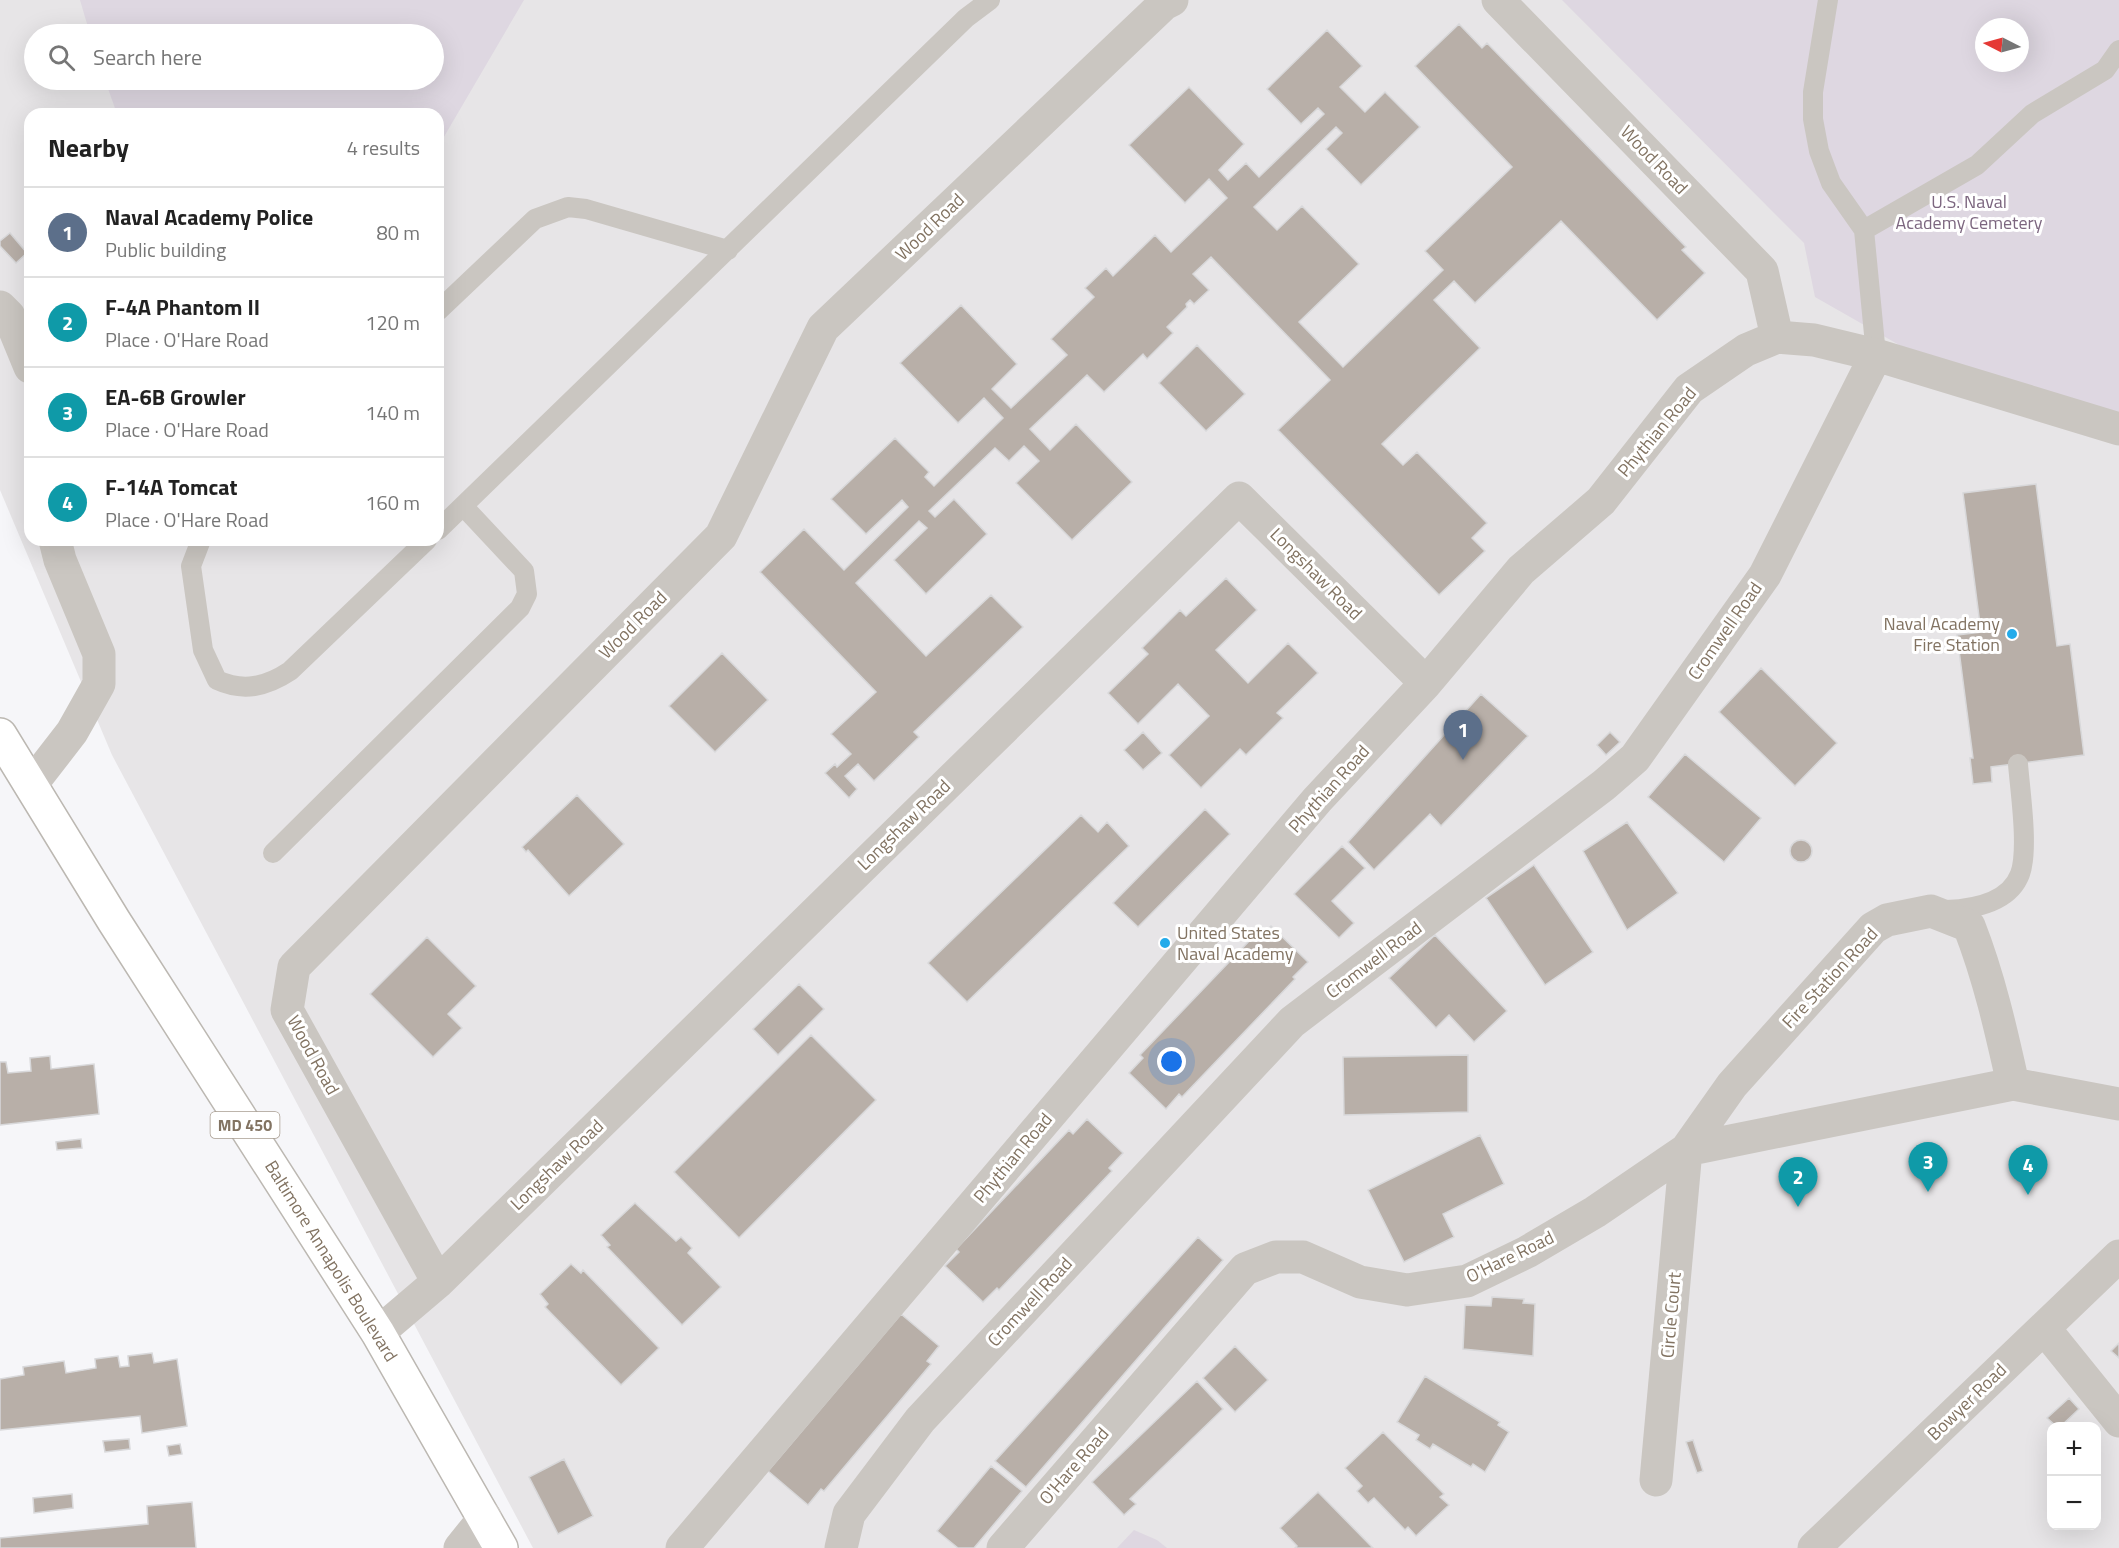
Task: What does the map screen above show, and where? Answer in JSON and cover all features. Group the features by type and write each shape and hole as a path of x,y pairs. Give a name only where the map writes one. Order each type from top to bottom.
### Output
{"main road":[{"name":"Baltimore Annapolis Boulevard","path":"0,735 114,921 378,1332 501,1548"}],"street":[{"name":"Wood Road","path":"438,1282 287,1010 294,966 721,536 823,328 1164,4 1172,0"},
{"name":"Wood Road","path":"1498,0 1762,271 1777,337"},
{"path":"0,307 9,316 24,352"},
{"name":"Phythian Road","path":"682,1548 1317,800 1426,683 1521,570 1601,501 1689,389 1746,350 1777,337 1814,340 1876,355 2119,429"},
{"name":"Cromwell Road","path":"841,1548 849,1514 920,1420 1292,1022 1604,785 1635,758 1765,575 1876,355"},
{"name":"Longshaw Road","path":"378,1332 438,1282 1239,498 1426,683"},
{"path":"31,785 72,732 99,684 99,654 60,560 56,546"},
{"path":"1931,911 1969,926 1981,957 1999,1019 2013,1084"},
{"name":"Fire Station Road","path":"1686,1150 1732,1085 1873,928 1887,920 1931,911"},
{"name":"O'Hare Road","path":"1003,1548 1245,1269 1276,1257 1303,1257 1360,1282 1407,1290 1467,1281 1527,1252 1585,1218 1686,1150 2013,1084 2119,1104"},
{"name":"Circle Court","path":"1656,1480 1686,1150"},
{"name":"Bowyer Road","path":"1814,1548 2119,1256"},
{"path":"2044,1328 2119,1421"},
{"path":"460,1548 485,1517"}],"lane":[{"path":"444,524 957,26 990,0"},
{"path":"1828,0 1813,92 1813,119 1819,151 1831,183 1864,230 1876,355"},
{"path":"1864,230 1977,165 2032,114 2105,70 2119,50"},
{"path":"444,304 535,219 568,207 586,209 728,250"},
{"path":"273,853 520,608 527,594 528,583 524,571 463,506"},
{"path":"198,546 190,566 203,650 217,680 230,686 252,688 275,681 290,671 422,546"},
{"path":"1931,911 1976,908 1991,902 2010,888 2020,874 2022,820 2018,764"}],"shaded area":[{"name":"United States Naval Academy","path":"0,0 2119,0 2119,1548 533,1548 112,755 0,490"}],"green space":[{"path":"80,0 524,0 444,137 444,108 115,108 109,90 444,90 444,24 87,24"},
{"name":"U.S. Naval Academy Cemetery","path":"1562,0 2119,0 2119,415 1908,350 1815,297 1804,243"},
{"path":"1134,1530 1157,1540 1167,1548 1117,1548"}],"building":[{"path":"1459,24 1482,48 1487,43 1686,247 1682,250 1705,273 1657,320 1561,221 1475,303 1454,281 1434,300 1480,348 1382,444 1403,465 1417,452 1487,523 1472,538 1485,551 1439,595 1278,430 1330,380 1211,257 1193,274 1209,290 1194,304 1190,300 1186,304 1187,307 1167,327 1173,333 1147,359 1143,354 1104,392 1087,375 1030,429 1050,450 1076,424 1132,482 1072,540 1016,483 1039,461 1024,446 1009,461 995,448 929,511 935,517 954,499 987,534 926,594 894,560 927,528 919,521 856,583 926,656 991,595 1023,627 914,732 919,737 874,781 858,764 845,776 857,789 849,798 825,773 835,764 837,767 851,754 831,734 876,692 760,572 804,529 844,570 908,507 902,500 866,534 831,499 895,438 929,472 925,477 934,486 1003,418 984,398 958,423 900,363 961,305 1017,364 992,389 1011,408 1067,355 1051,339 1094,297 1085,288 1106,268 1113,276 1155,235 1171,252 1227,198 1209,179 1185,203 1129,145 1189,87 1244,144 1219,170 1228,180 1246,163 1259,177 1324,114 1318,108 1301,124 1267,89 1327,30 1362,66 1340,87 1365,112 1385,92 1420,127 1361,185 1326,149 1342,133 1336,127 1254,207 1277,230 1302,206 1359,264 1299,322 1343,367 1443,270 1425,251 1512,167 1415,66"},
{"path":"10,233 24,249 24,256 16,263 0,246 0,241"},
{"path":"1197,345 1245,394 1206,431 1159,383"},
{"name":"Naval Academy Fire Station","path":"2036,484 2057,646 2070,644 2084,755 1991,767 1992,782 1973,784 1970,758 1973,758 1957,635 1981,632 1963,493"},
{"path":"1226,578 1257,610 1216,650 1248,683 1288,643 1318,673 1277,713 1283,718 1246,755 1240,749 1201,788 1169,755 1209,716 1178,684 1138,724 1108,693 1148,654 1142,648 1180,610 1186,616"},
{"path":"722,653 768,700 715,752 669,706"},
{"path":"1761,668 1837,743 1795,786 1719,712"},
{"path":"1481,694 1528,736 1441,826 1430,814 1374,870 1348,842"},
{"path":"1143,732 1162,753 1143,770 1124,750"},
{"path":"1610,732 1620,742 1606,755 1597,745"},
{"path":"1685,754 1761,818 1724,862 1648,797"},
{"path":"577,795 624,844 569,896 528,850 526,852 522,847"},
{"path":"1205,809 1230,834 1138,927 1113,903"},
{"path":"1081,815 1098,832 1107,822 1129,846 967,1002 928,963"},
{"path":"1627,822 1678,893 1627,930 1583,851"},
{"path":"1801,840 1809,843 1812,851 1809,859 1801,862 1793,859 1790,851 1793,843"},
{"path":"1342,846 1365,868 1332,901 1354,923 1339,938 1294,894"},
{"path":"1534,865 1593,952 1545,985 1486,898"},
{"path":"1271,926 1308,962 1293,977 1295,979 1182,1097 1179,1094 1166,1109 1129,1073 1143,1058 1140,1055 1252,938 1256,941"},
{"path":"1435,935 1507,1011 1474,1042 1449,1015 1436,1028 1389,978"},
{"path":"427,937 476,986 448,1014 462,1028 433,1057 370,994"},
{"path":"799,984 824,1009 778,1055 753,1029"},
{"path":"811,1035 876,1100 739,1238 674,1172"},
{"path":"1468,1055 1468,1112 1344,1115 1343,1057"},
{"path":"50,1056 51,1069 94,1064 99,1114 0,1125 0,1062 6,1062 8,1073 31,1071 30,1058"},
{"path":"1087,1119 1123,1153 1109,1168 1112,1171 999,1290 997,1288 983,1302 945,1266 959,1252 956,1249 1069,1130 1073,1134"},
{"path":"1480,1135 1504,1184 1443,1214 1454,1237 1404,1262 1368,1190"},
{"path":"81,1139 82,1148 57,1150 56,1142"},
{"path":"635,1203 676,1241 681,1237 692,1248 688,1253 721,1287 682,1325 607,1247 610,1245 601,1235"},
{"path":"1198,1237 1223,1260 1026,1487 995,1461"},
{"path":"571,1264 581,1273 583,1270 659,1348 621,1385 545,1307 548,1304 540,1294"},
{"path":"1492,1297 1524,1299 1523,1303 1535,1304 1533,1356 1463,1349 1465,1305 1491,1306"},
{"path":"901,1314 939,1346 927,1361 931,1364 824,1491 821,1489 808,1505 768,1471"},
{"path":"2119,1343 2119,1358 2111,1351"},
{"path":"1235,1346 1268,1380 1235,1412 1203,1378"},
{"path":"152,1353 154,1363 177,1359 187,1426 142,1433 140,1416 0,1430 0,1379 24,1375 23,1367 64,1361 66,1373 96,1368 95,1359 118,1356 120,1367 129,1366 128,1356"},
{"path":"1425,1376 1500,1422 1498,1425 1509,1432 1485,1472 1473,1464 1471,1467 1433,1444 1430,1449 1416,1440 1419,1435 1397,1422"},
{"path":"1197,1381 1223,1409 1130,1499 1136,1504 1124,1515 1092,1482"},
{"path":"2069,1398 2079,1409 2065,1422 2052,1422 2047,1418"},
{"path":"1383,1432 1444,1494 1440,1497 1449,1505 1416,1536 1408,1527 1405,1530 1374,1498 1368,1503 1357,1491 1362,1486 1345,1468"},
{"path":"129,1439 130,1449 105,1452 103,1441"},
{"path":"1693,1440 1703,1471 1697,1473 1686,1442"},
{"path":"180,1444 182,1454 169,1456 167,1446"},
{"path":"564,1459 593,1516 558,1534 529,1477"},
{"path":"991,1466 1022,1491 974,1548 958,1548 937,1531"},
{"path":"1318,1492 1373,1548 1295,1548 1297,1546 1280,1528"},
{"path":"72,1494 73,1508 34,1513 33,1498"},
{"path":"192,1502 196,1548 0,1548 0,1538 148,1524 147,1506"}],"place":[{"name":"Naval Academy Fire Station","path":"2012,634"},
{"name":"Naval Academy Police","path":"1463,760"},
{"name":"United States Naval Academy","path":"1165,943"},
{"name":"EA-6B Growler","path":"1928,1192"},
{"name":"F-14A Tomcat","path":"2028,1195"},
{"name":"F-4A Phantom II","path":"1798,1207"}]}
